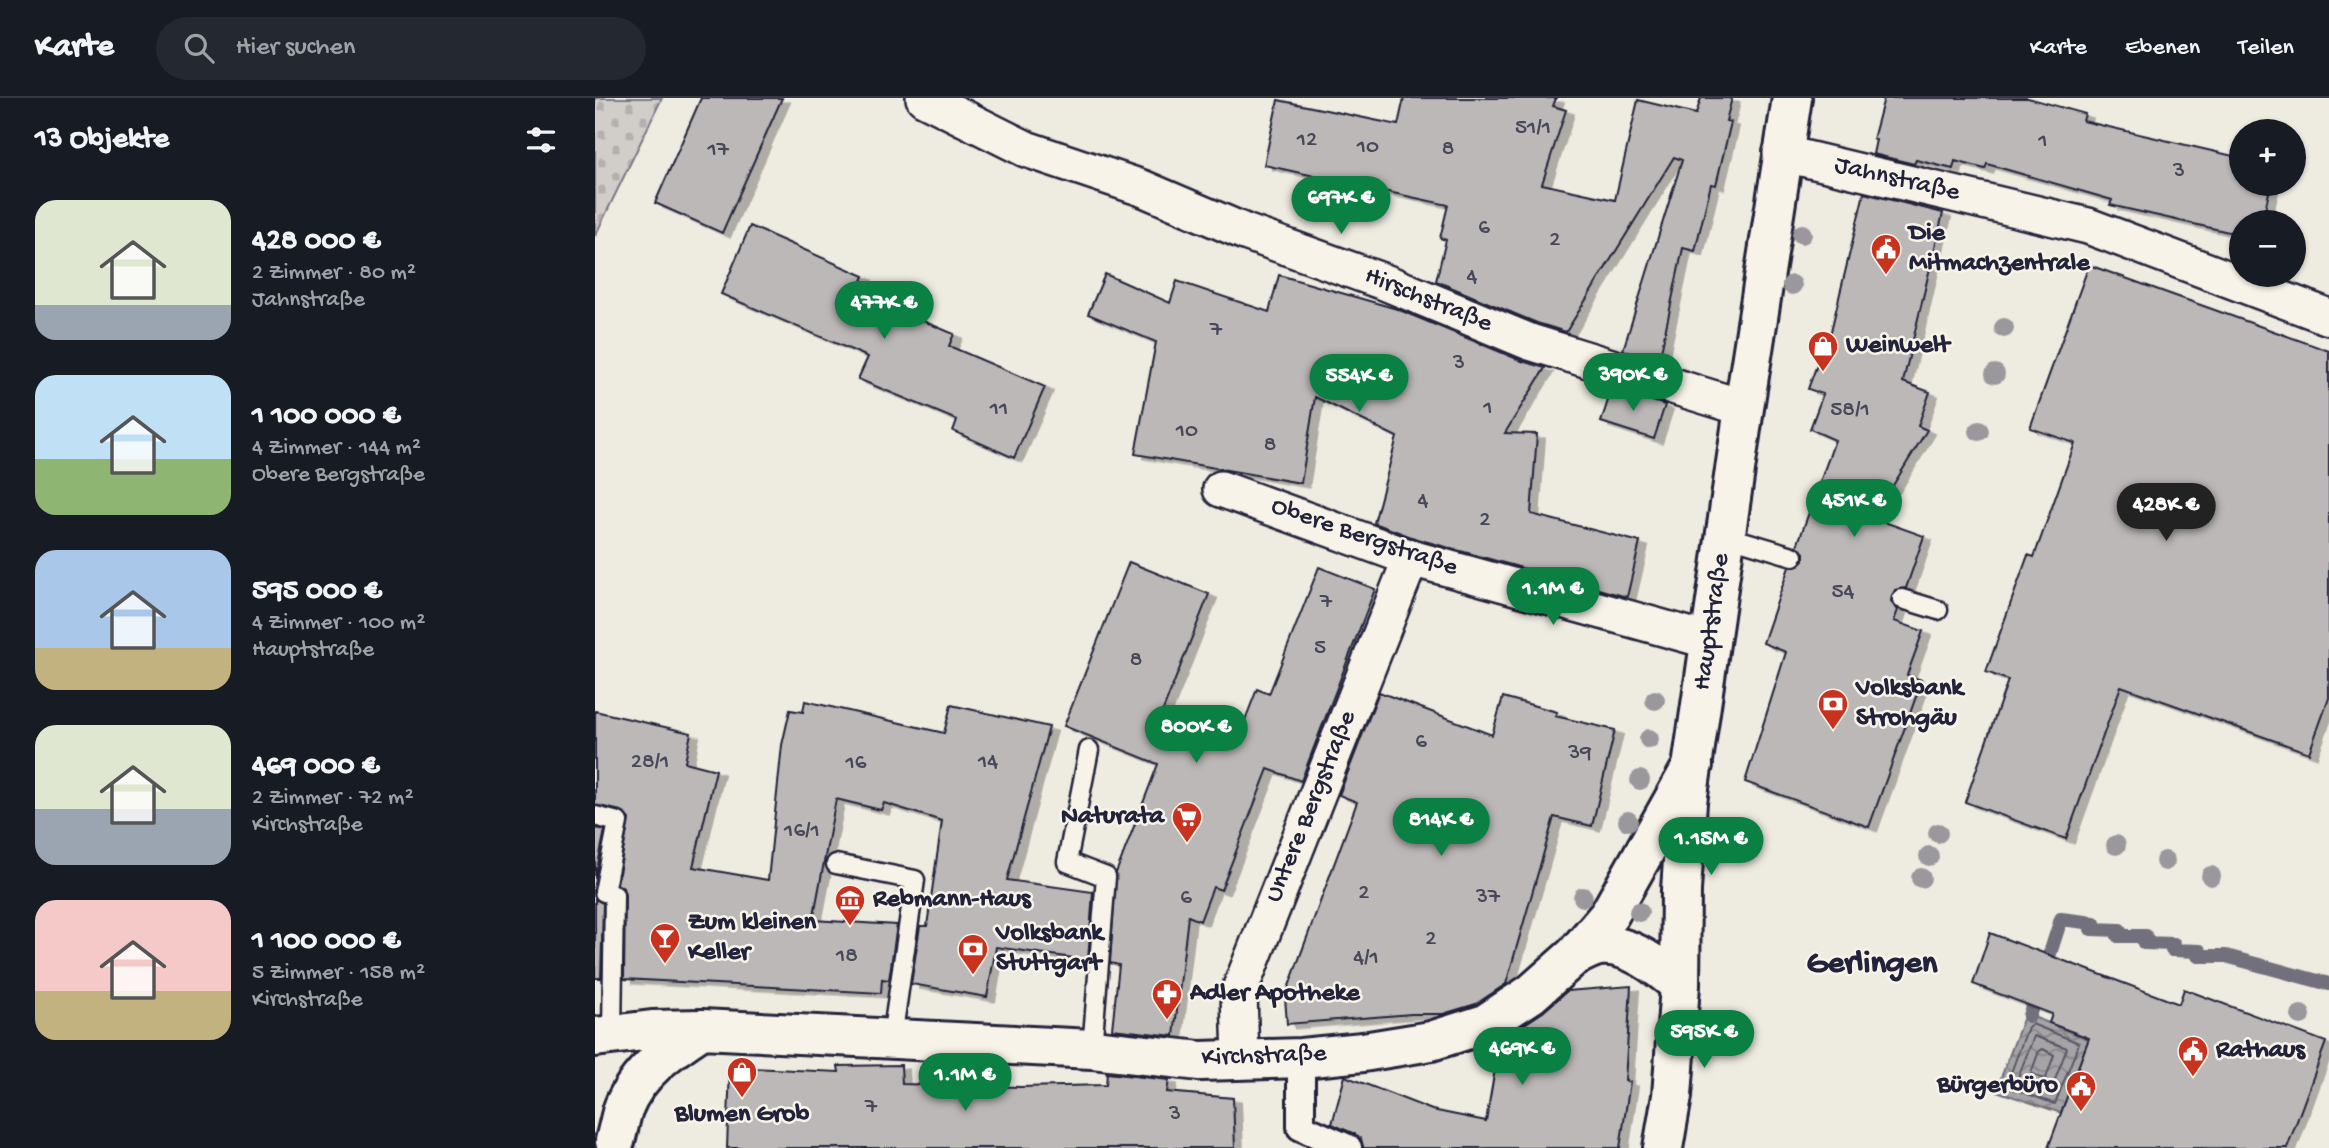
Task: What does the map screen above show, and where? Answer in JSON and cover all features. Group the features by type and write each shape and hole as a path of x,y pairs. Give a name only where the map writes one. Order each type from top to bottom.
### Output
{"main road":[{"name":"Hauptstraße","path":"1663,1148 1672,1096 1680,985 1681,890 1687,802 1781,153 1792,98"},
{"name":"Kirchstraße","path":"604,1035 702,1029 1092,1049 1200,1061 1301,1058 1431,1041 1485,1024 1531,994 1574,956 1608,915 1693,765"},
{"path":"1574,956 1601,946 1632,952 1659,967 1680,985"},
{"path":"609,1135 634,1090 662,1055 702,1029"}],"street":[{"name":"Hirschstraße","path":"924,98 1026,149 1142,188 1245,232 1387,282 1530,342 1744,408"},
{"name":"Jahnstraße","path":"1781,153 2088,226 2329,317"},
{"name":"Obere Bergstraße","path":"1221,489 1411,558 1710,641"},
{"name":"Untere Bergstraße","path":"1241,1060 1239,992 1411,558"},
{"path":"1301,1058 1301,1127 1348,1148"}],"lane":[{"path":"1725,539 1792,559"},
{"path":"1902,599 1938,610"},
{"path":"1089,750 1067,862 1106,877 1092,1049"},
{"path":"595,816 618,822 604,892 614,895 604,1035"},
{"path":"836,864 915,880 893,1038"}],"green space":[{"path":"595,98 662,98 595,236"}],"water":[{"path":"2025,1014 2089,1038 2061,1113 1996,1091"}],"building":[{"path":"701,98 782,98 722,233 655,203"},
{"path":"1404,98 1556,98 1553,106 1566,110 1542,184 1615,200 1638,100 1696,114 1701,98 1732,98 1726,121 1731,122 1716,185 1711,184 1695,251 1683,248 1659,361 1623,350 1682,160 1674,157 1566,332 1537,323 1436,281 1446,240 1440,238 1448,205 1264,165 1278,100 1398,125"},
{"path":"1884,98 2028,98 2085,114 2083,121 2229,155 2229,196 2268,196 2265,210 2229,210 2229,232 2110,205 2112,200 1987,164 1985,169 1955,161 1953,169 1916,160 1914,164 1873,154 1876,140 1873,139"},
{"path":"1864,193 1943,213 1903,382 1930,392 1918,426 1927,430 1873,518 1924,536 1906,588 1895,590 1891,601 1898,610 1894,621 1923,631 1907,675 1922,680 1869,827 1745,782 1786,652 1763,643 1789,567 1796,567 1804,560 1804,553 1797,546 1835,440 1810,429 1823,394 1808,389 1822,351 1826,352"},
{"path":"750,226 864,276 857,293 954,334 949,346 1045,387 1014,458 953,431 957,420 858,379 868,357 721,294"},
{"path":"2089,265 2329,351 2329,698 2309,753 2121,686 2066,839 1965,802 2008,680 1986,672 2028,555 2034,557 2075,443 2030,428"},
{"path":"1105,274 1170,303 1177,281 1269,312 1279,275 1397,309 1545,368 1505,433 1537,434 1531,514 1640,542 1627,597 1417,539 1374,523 1397,437 1315,397 1301,483 1135,454 1156,342 1088,314"},
{"path":"1612,388 1665,405 1654,439 1601,422"},
{"path":"1129,562 1209,594 1160,718 1235,746 1257,689 1269,694 1319,567 1375,589 1301,781 1268,769 1221,890 1213,887 1200,921 1188,916 1174,1036 1112,1029 1119,965 1110,963 1116,873 1158,764 1064,726"},
{"path":"1379,692 1492,735 1503,697 1557,712 1555,716 1615,730 1592,826 1554,817 1506,984 1476,1004 1443,1014 1287,1024 1285,997 1357,802 1339,795"},
{"path":"805,701 944,733 951,705 1049,727 1007,880 1093,892 1088,960 996,947 987,997 911,984 920,926 927,926 942,821 884,803 881,810 836,799 813,920 897,925 889,980 882,979 881,993 624,979 625,895 623,888 617,884 629,819 621,811 595,805 595,711 691,733 685,762 716,770 693,867 768,880 782,745 790,710 803,712"},
{"path":"595,828 605,830 595,879"},
{"path":"595,899 603,903 601,978 595,978"},
{"name":"Rathaus","path":"1990,933 2179,1004 2184,989 2326,1042 2287,1148 2048,1148 2089,1038 2049,1023 2052,1014 1973,984"},
{"path":"1631,986 1625,1081 1630,1082 1620,1148 1363,1148 1361,1139 1355,1134 1332,1124 1345,1076 1432,1110 1486,1121 1500,1040 1543,1012 1567,991"},
{"path":"901,1065 902,1084 1021,1087 1106,1085 1107,1073 1169,1080 1167,1092 1233,1098 1235,1148 727,1148 730,1067 839,1072 838,1066"}],"waterway":[{"path":"2044,972 2061,919 2094,923 2091,929 2120,930 2118,936 2146,936 2144,943 2174,944 2172,950 2200,951 2198,956 2226,956 2329,984"},
{"path":"2029,1016 2037,991"}],"place":[{"name":"Die Mitmachzentrale","path":"1886,276"},
{"name":"Weinwelt","path":"1823,373"},
{"name":"Volksbank Strohgäu","path":"1833,731"},
{"name":"Naturata","path":"1187,844"},
{"name":"Rebmann-Haus","path":"850,927"},
{"name":"Zum kleinen Keller","path":"665,965"},
{"name":"Volksbank Stuttgart","path":"973,976"},
{"name":"Adler Apotheke","path":"1167,1021"},
{"name":"Rathaus","path":"2193,1078"},
{"name":"Blumen Grob","path":"742,1099"},
{"name":"Bürgerbüro","path":"2081,1113"}],"district":[{"name":"Gerlingen","path":"1872,965"}]}
